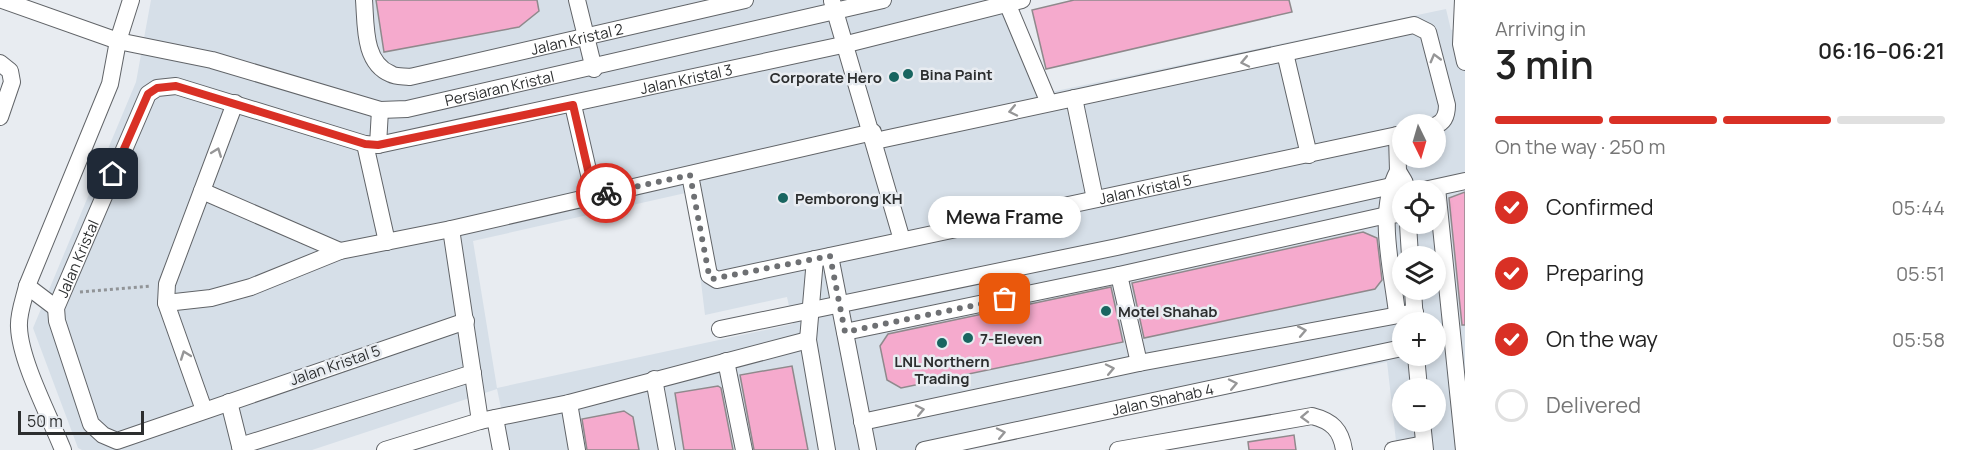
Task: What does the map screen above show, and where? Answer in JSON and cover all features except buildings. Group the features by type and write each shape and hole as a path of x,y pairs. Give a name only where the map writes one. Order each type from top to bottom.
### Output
{"street":[{"name":"Persiaran Kristal","path":"2,0 118,41 212,60 380,110 407,110 594,69 834,5 883,0"},
{"path":"63,450 21,346 19,326 27,286 110,84 118,41 131,0"},
{"name":"Jalan Kristal 2","path":"364,0 369,50 373,57 390,74 410,77 745,0"},
{"path":"577,0 594,69"},
{"path":"1463,0 1461,44 1465,62"},
{"path":"1014,2 1049,104"},
{"name":"Jalan Kristal 3","path":"371,144 573,105 847,44 1014,2"},
{"path":"834,5 874,136 902,240"},
{"path":"166,303 211,298 250,287 340,251 451,229 874,136 1049,104 1414,25 1428,32 1447,105 1443,114"},
{"path":"1285,53 1309,154"},
{"path":"0,63 10,71 12,82 0,117"},
{"name":"Jalan Kristal","path":"204,410 117,441 103,435 91,424 57,321 59,301 148,94 157,88 176,86 371,144"},
{"path":"1074,98 1095,199"},
{"path":"204,410 166,303 167,284 235,103"},
{"path":"573,105 594,196"},
{"path":"380,110 371,144 387,242"},
{"name":"Jalan Kristal 5","path":"690,175 709,275 717,280 1392,137"},
{"path":"1446,185 1465,181"},
{"path":"720,329 1117,247 1392,185"},
{"path":"202,191 340,251"},
{"path":"845,332 1392,215"},
{"path":"451,229 473,373 488,420 501,450"},
{"path":"1395,234 1397,312"},
{"path":"1436,234 1464,450"},
{"path":"822,257 839,303 868,450"},
{"path":"822,257 810,310 808,340 827,450"},
{"path":"1119,275 1139,363"},
{"path":"27,286 59,301"},
{"path":"862,422 1139,363 1392,314"},
{"name":"Jalan Kristal 5","path":"204,410 466,321"},
{"path":"385,450 488,420 569,403 808,340"},
{"name":"Jalan Shahab 4","path":"924,450 962,446 1392,350"},
{"path":"726,361 744,450"},
{"path":"229,402 241,448 473,373"},
{"path":"654,379 667,450"},
{"path":"569,403 577,450"},
{"path":"1118,450 1312,416 1323,418 1339,431 1344,450"},
{"path":"1393,450 1424,447 1423,432"}],"path":[{"path":"59,301 167,284"}],"shaded area":[{"path":"151,0 1015,0 1051,92 1446,9 1451,30 1465,26 1465,450 1397,450 1395,432 1446,432 1446,378 1392,378 1392,406 1387,362 958,450 510,450 497,389 312,450 82,450 78,448 33,328 136,82","holes":["690,192 705,315 787,297 793,324 497,388 473,241"]}],"way so far":[{"path":"606,193 690,175 709,275 712,279 717,280 830,256 845,332 1005,299"}],"place":[{"name":"Bina Paint","path":"908,74"},
{"name":"Corporate Hero","path":"894,77"},
{"name":"Pemborong KH","path":"783,198"},
{"name":"Mewa Frame","path":"1005,299"},
{"name":"Motel Shahab","path":"1106,311"},
{"name":"7-Eleven","path":"968,338"},
{"name":"LNL Northern Trading","path":"942,343"}],"route":[{"path":"113,174 148,94 157,88 176,86 365,144 378,145 573,105 594,196 606,193"}]}
